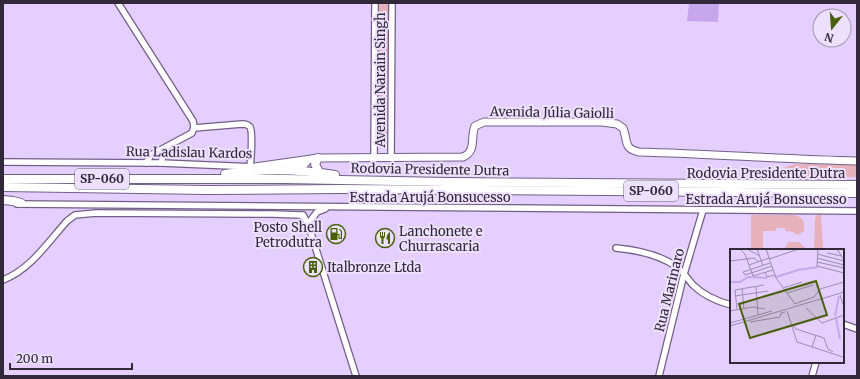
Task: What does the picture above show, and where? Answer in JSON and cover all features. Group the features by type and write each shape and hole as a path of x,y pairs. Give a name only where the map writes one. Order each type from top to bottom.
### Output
{"highway":[{"path":"318,158 315,164 319,172"},
{"path":"237,172 253,166"},
{"path":"200,178 237,172 310,171 359,179"},
{"name":"Rodovia Presidente Dutra","path":"3,179 359,179 449,182 857,185"},
{"name":"Rodovia Presidente Dutra","path":"3,187 207,190 344,189 857,193"},
{"path":"3,200 13,200 21,204"}],"main road":[{"name":"Avenida Júlia Gaiolli","path":"374,158 463,157 471,150 475,126 484,122 602,122 617,124 623,128 628,146 634,151 639,152 693,153 812,160 857,160"},
{"path":"253,166 271,168 303,166 308,160 318,158 374,158"}],"street":[{"path":"118,3 193,121 194,128 190,135 151,155 146,163"},
{"path":"374,158 375,3"},
{"name":"Avenida Narain Singh","path":"391,158 392,3"},
{"path":"194,128 242,124 248,125 251,133 253,166"},
{"path":"162,163 165,149"},
{"name":"Rua Ladislau Kardos","path":"3,162 162,163 253,166"},
{"name":"Estrada Arujá Bonsucesso","path":"3,204 857,211"},
{"path":"294,206 304,216 308,224 356,376"},
{"path":"308,224 317,212 327,207"},
{"name":"Rua Marinaro","path":"659,376 684,274 702,210"},
{"path":"3,280 27,265 67,221 75,215 96,213 265,214 304,216"},
{"path":"616,248 640,250 670,263 684,274 701,292 712,299 730,305"},
{"path":"844,324 857,329"},
{"path":"812,376 816,363"}],"shaded area":[{"path":"379,3 389,3 387,148 379,147"},
{"path":"689,3 719,3 718,22 687,21"},
{"path":"795,164 857,165 857,177 771,176 768,173"},
{"path":"821,214 823,249 814,249 815,218 817,215"},
{"path":"751,215 794,215 803,220 804,231 798,235 793,232 785,231 785,228 776,228 776,231 763,231 763,249 751,249"},
{"path":"789,242 799,242 805,249 784,249"}],"place":[{"name":"Posto Shell Petrodutra","path":"336,234"},
{"name":"Lanchonete e Churrascaria","path":"385,238"},
{"name":"Italbronze Ltda","path":"313,267"}]}
